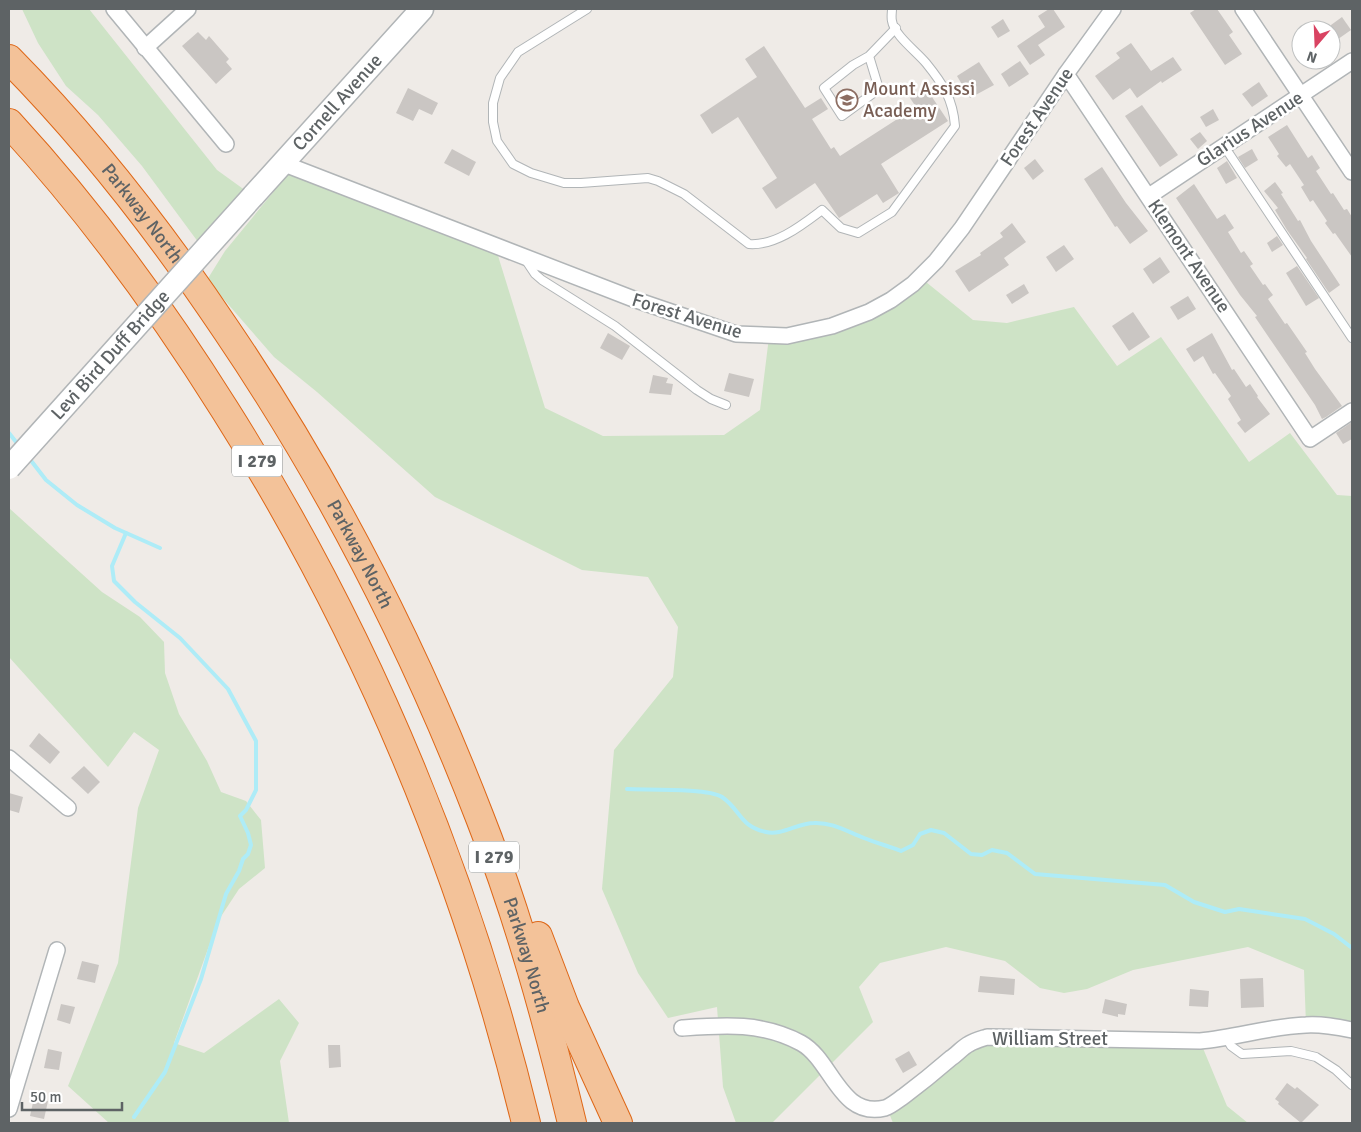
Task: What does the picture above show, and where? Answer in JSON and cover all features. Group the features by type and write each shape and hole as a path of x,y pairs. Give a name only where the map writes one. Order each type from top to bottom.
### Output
{"highway":[{"name":"Parkway North","path":"9,59 110,171 213,310 262,385 325,488 359,550 430,698 481,820 530,967 572,1123"},
{"name":"I 279","path":"9,123 76,199 156,305 240,433 305,544 348,629 406,753 457,890 489,987 526,1123"},
{"path":"384,602 440,696 468,753 565,1007 618,1123"},
{"path":"506,1046 518,1123"}],"street":[{"path":"114,9 226,144"},
{"path":"145,48 188,9"},
{"name":"Cornell Avenue","path":"253,196 422,9"},
{"name":"Forest Avenue","path":"282,164 636,300 736,334 787,336 832,326 869,312 912,284 936,262 962,228 1066,74 1113,9"},
{"path":"1243,9 1352,172"},
{"name":"Glarius Avenue","path":"1149,196 1352,62"},
{"name":"Klemont Avenue","path":"1066,74 1310,439 1352,411"},
{"name":"Levi Bird Duff Bridge","path":"9,468 253,196"},
{"path":"9,758 68,808"},
{"path":"9,1109 57,950"},
{"name":"William Street","path":"682,1028 731,1025 778,1032 802,1043 819,1058 843,1094 856,1104 871,1110 887,1108 969,1044 987,1038 1200,1041 1227,1039 1269,1030 1306,1025 1352,1030"}],"lane":[{"path":"587,9 518,52 500,78 493,103 493,122 497,141 513,164 531,172 564,182 581,183 640,178 658,181 684,194 749,244 759,244 792,231 822,210 841,228 858,234 892,212 955,126 954,110 941,83 925,62 906,44 892,22 892,9"},
{"path":"869,56 879,89 842,116 824,88 853,65 869,56 896,28"},
{"path":"1224,146 1352,338"},
{"path":"524,256 535,274 542,280 615,326 711,399 726,404"},
{"path":"1227,1039 1231,1046 1242,1054 1291,1052 1316,1057 1336,1070 1352,1085"}],"green space":[{"path":"22,9 89,9 217,170 253,196 204,250 142,166 98,115 66,86 38,43"},
{"path":"293,168 495,246 545,408 603,436 724,435 760,410 769,337 832,326 920,276 973,320 1007,323 1074,307 1117,366 1161,337 1249,462 1290,433 1337,495 1352,496 1352,1030 1306,1025 1304,970 1248,947 1133,970 1087,989 1064,993 1040,988 1005,961 946,947 880,963 859,987 873,1022 772,1123 736,1123 723,1087 717,1007 668,1018 638,973 602,889 614,750 673,677 678,627 648,577 582,570 435,497 317,392 274,357 207,280 225,251"},
{"path":"9,508 102,592 140,617 164,642 165,673 179,714 207,761 221,792 246,801 261,820 265,868 239,889 218,921 174,1043 204,1053 279,999 299,1023 280,1061 289,1123 109,1123 68,1086 118,963 138,808 159,750 134,732 108,767 9,657"},
{"path":"1200,1041 1227,1106 1248,1123 893,1123 887,1108 969,1044"}],"building":[{"path":"1049,9 1053,9 1065,27 1038,45 1045,55 1030,65 1017,46 1045,27 1038,16"},
{"path":"1196,9 1217,9 1233,32 1229,35 1242,54 1225,65 1190,13"},
{"path":"1342,17 1351,30 1341,37 1341,20 1338,20"},
{"path":"1003,19 1010,31 998,38 991,27"},
{"path":"198,32 206,40 209,36 229,59 226,62 232,69 216,84 182,46"},
{"path":"1131,43 1151,71 1173,57 1182,70 1162,83 1161,81 1137,98 1130,88 1113,100 1095,76 1120,58 1116,53"},
{"path":"764,46 805,108 821,98 828,109 812,119 831,149 834,147 840,156 916,107 910,98 926,88 948,121 881,164 899,193 883,203 877,194 839,218 815,183 776,209 762,188 777,178 738,117 712,134 700,115 757,77 745,59"},
{"path":"1020,61 1029,74 1009,87 1001,74"},
{"path":"979,62 994,85 970,98 957,76"},
{"path":"1259,82 1268,96 1252,107 1242,94"},
{"path":"408,88 438,103 432,115 419,109 413,121 396,113"},
{"path":"1142,105 1178,155 1160,167 1125,116"},
{"path":"1213,109 1219,120 1206,127 1200,117"},
{"path":"1287,125 1308,158 1312,155 1320,168 1316,171 1331,194 1333,193 1344,210 1347,209 1352,217 1352,257 1335,233 1333,234 1325,223 1327,221 1313,200 1310,202 1301,187 1304,185 1290,164 1286,167 1277,156 1279,154 1268,137"},
{"path":"1200,132 1207,141 1198,149 1190,139"},
{"path":"452,149 476,162 469,176 444,163"},
{"path":"1252,149 1258,160 1245,168 1238,157"},
{"path":"1035,159 1044,171 1033,180 1024,168"},
{"path":"1227,161 1237,178 1226,184 1217,168"},
{"path":"1102,167 1126,203 1148,231 1130,244 1117,226 1115,227 1084,179"},
{"path":"1275,182 1340,285 1329,293 1275,210 1278,208 1264,191"},
{"path":"1194,184 1217,219 1225,214 1234,228 1228,232 1241,253 1244,251 1253,264 1250,266 1263,285 1265,284 1273,295 1268,299 1285,324 1287,323 1307,352 1305,353 1315,369 1342,406 1326,417 1322,419 1315,405 1255,317 1257,316 1240,295 1176,198"},
{"path":"1012,223 1026,242 1004,258 1009,265 969,292 955,271 981,255 980,253 1003,237 1000,233"},
{"path":"1277,236 1283,245 1272,252 1267,243"},
{"path":"1064,245 1074,259 1056,272 1046,257"},
{"path":"1160,257 1170,272 1153,284 1143,269"},
{"path":"1297,266 1319,298 1306,306 1286,273"},
{"path":"1024,284 1029,293 1012,304 1006,295"},
{"path":"1188,296 1196,309 1178,320 1170,307"},
{"path":"1133,312 1150,337 1129,351 1112,326"},
{"path":"608,333 630,346 622,360 600,348"},
{"path":"1212,333 1232,370 1234,369 1246,387 1250,384 1270,414 1245,433 1237,423 1241,420 1228,399 1231,396 1215,373 1213,374 1203,356 1194,362 1186,349"},
{"path":"729,373 754,379 749,397 724,391"},
{"path":"653,375 668,378 666,383 673,384 671,395 649,393"},
{"path":"1352,422 1352,439 1343,444 1336,433"},
{"path":"39,733 60,752 50,764 29,746"},
{"path":"84,766 100,782 88,794 71,778"},
{"path":"9,793 23,797 19,813 9,810"},
{"path":"82,961 99,965 95,983 77,979"},
{"path":"980,976 1015,979 1014,995 978,992"},
{"path":"1263,978 1264,1007 1241,1008 1240,979"},
{"path":"1190,989 1209,991 1208,1007 1189,1006"},
{"path":"1105,999 1127,1004 1125,1015 1118,1014 1118,1017 1102,1013"},
{"path":"61,1004 75,1007 70,1024 57,1020"},
{"path":"328,1045 340,1045 341,1067 329,1068"},
{"path":"48,1049 62,1052 59,1070 44,1068"},
{"path":"909,1051 917,1065 903,1073 895,1059"},
{"path":"1287,1083 1295,1089 1297,1087 1319,1105 1301,1123 1278,1104 1279,1102 1275,1099"},
{"path":"34,1098 48,1101 44,1119 30,1116"}],"waterway":[{"path":"9,433 20,447"},
{"path":"29,458 46,480 77,505 115,528 160,548"},
{"path":"126,533 112,566 114,581 135,602 180,638 228,689 256,741 256,790 246,810 240,816 251,845 226,894 201,979 165,1072 134,1117"},
{"path":"627,789 677,790 715,794 728,802 750,826 766,832 772,833 802,825 821,823 840,828 901,851 913,845 920,834 931,830 944,833 971,854 982,855 992,850 1007,853 1035,874 1165,885 1194,902 1225,912 1239,909 1305,919 1334,934 1352,948"}],"place":[{"name":"Mount Assissi Academy","path":"847,100"}]}
